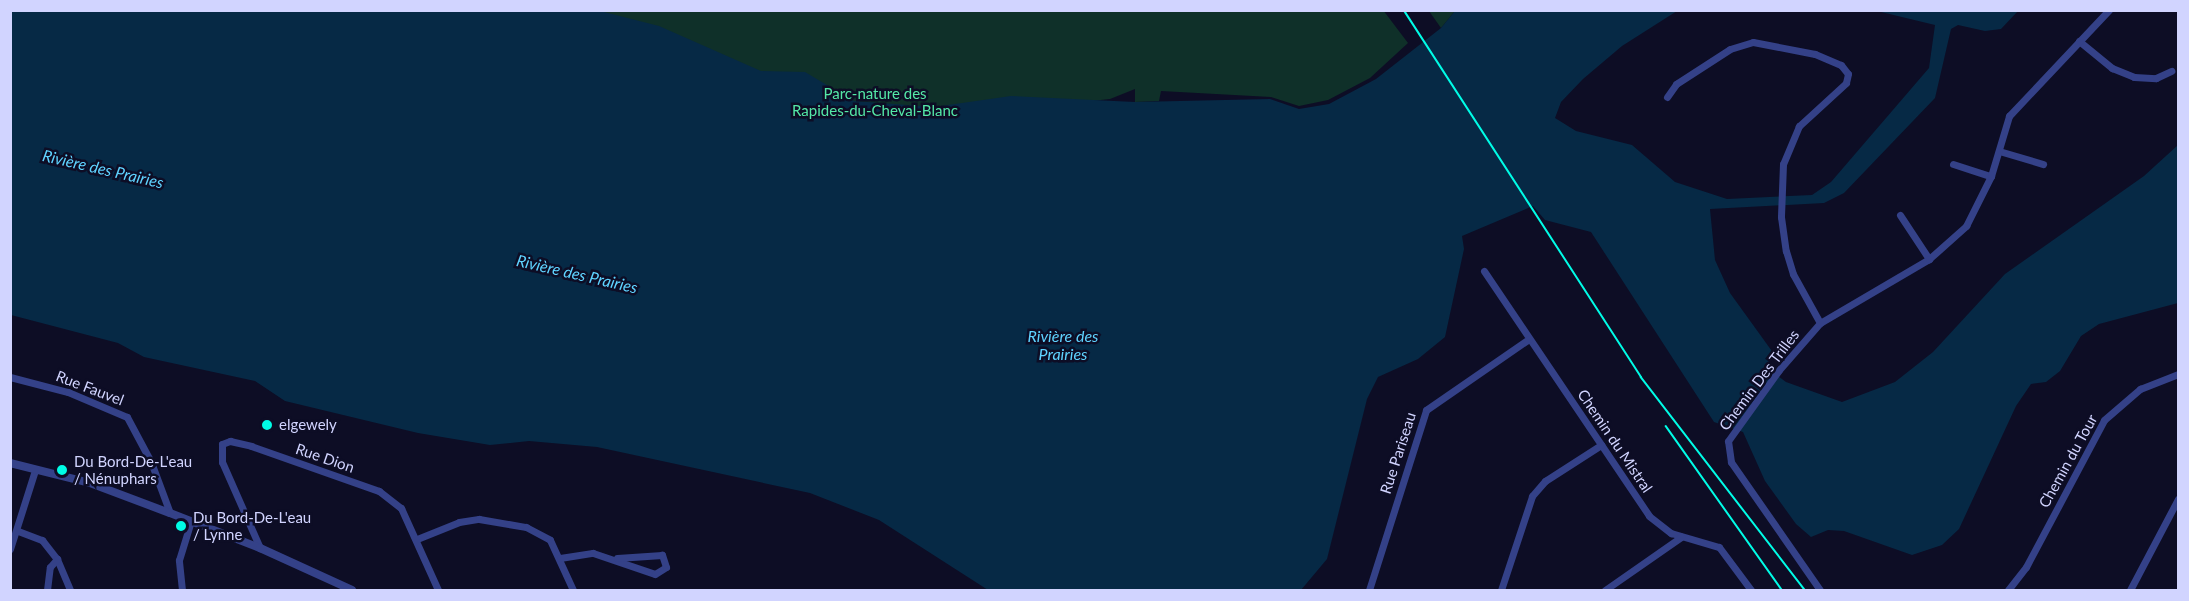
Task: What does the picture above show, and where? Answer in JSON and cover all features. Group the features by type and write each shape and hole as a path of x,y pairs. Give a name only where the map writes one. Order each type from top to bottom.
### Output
{"street":[{"name":"Chemin Des Trilles","path":"1820,591 1731,462 1728,447 1733,432 1779,370 1820,323 1929,260 1966,226 1990,176 2009,116 2109,10"},
{"path":"2079,41 2112,68 2134,77 2156,78 2171,71"},
{"path":"1667,97 1676,84 1730,49 1753,42 1779,44 1841,65 1848,74 1846,83 1799,126 1789,144 1783,164 1781,217 1793,274 1820,323"},
{"path":"1999,151 2043,164"},
{"path":"1953,164 1990,176"},
{"path":"1900,215 1929,260"},
{"name":"Chemin du Mistral","path":"1484,271 1649,516 1681,537 1719,547 1751,591"},
{"name":"Rue Pariseau","path":"1369,591 1426,410 1529,339"},
{"name":"Chemin du Tour","path":"2008,591 2026,567 2104,420 2140,389 2178,374"},
{"name":"Rue Fauvel","path":"10,377 68,392 127,417 151,462 170,513"},
{"name":"Rue Dion","path":"260,548 222,462 222,444 230,441 251,446 379,491 401,508 417,539 438,591"},
{"path":"1501,591 1532,496 1545,481 1601,445"},
{"path":"10,464 90,483 260,548 352,591"},
{"path":"10,549 18,531 35,470"},
{"path":"2130,591 2178,499"},
{"path":"417,539 459,522 479,519 526,527 549,540 560,558 573,591"},
{"path":"182,591 179,560 191,521"},
{"path":"18,531 42,540 57,559 70,591"},
{"path":"1605,591 1681,537"},
{"path":"560,558 593,553 617,558 655,574 666,567 662,555 617,558"},
{"path":"47,591 50,567 57,559"}],"green space":[{"name":"Parc-nature des Rapides-du-Cheval-Blanc","path":"1383,10 1408,43 1370,78 1328,100 1299,106 1271,97 1161,91 1159,101 1135,102 1135,89 1110,99 1034,107 903,203 174,11"},
{"path":"1429,11 1455,11 1441,28"}],"water":[{"name":"Rivière des Prairies","path":"11,11 600,11 659,26 761,71 805,72 854,101 934,107 1011,96 1135,102 1270,99 1299,109 1329,104 1376,79 1441,28 1455,11 1677,11 1622,46 1583,79 1561,102 1555,118 1576,131 1632,145 1675,182 1727,199 1812,195 1831,182 1929,68 1935,25 1877,11 2018,11 2001,29 1985,31 1958,25 1951,29 1935,98 1844,193 1824,203 1710,209 1715,260 1730,293 1774,354 1766,367 1786,382 1842,402 1895,382 1933,352 2005,274 2144,176 2178,145 2178,303 2099,324 2081,336 2060,371 2046,382 2031,384 2016,406 1959,529 1942,545 1912,555 1844,531 1828,530 1811,537 1796,524 1765,481 1743,432 1714,422 1591,232 1545,220 1533,206 1462,236 1464,249 1445,337 1418,359 1378,377 1367,399 1327,559 1301,590 988,590 879,520 810,493 597,447 529,441 490,445 418,433 285,401 255,381 144,357 118,343 11,315"}],"tram line":[{"path":"1404,10 1641,377 1805,590"},
{"path":"1666,426 1782,590"}],"place":[{"name":"elgewely","path":"267,425"},
{"name":"Du Bord-De-L'eau / Nénuphars","path":"62,470"},
{"name":"Du Bord-De-L'eau / Lynne","path":"181,526"}]}
